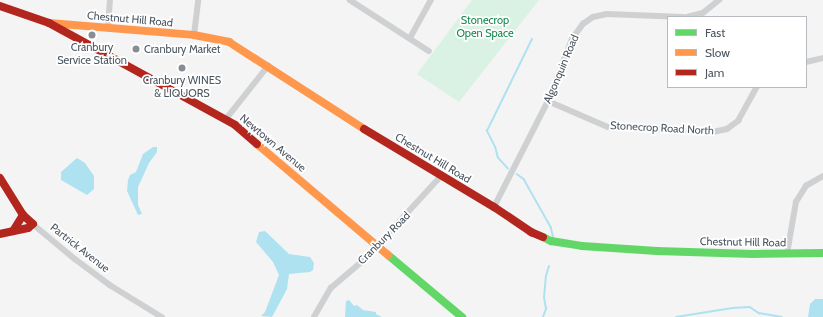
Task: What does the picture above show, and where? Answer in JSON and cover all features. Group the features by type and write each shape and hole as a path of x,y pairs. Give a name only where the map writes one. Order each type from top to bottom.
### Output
{"main road":[{"name":"Newtown Avenue","path":"0,6 49,23 226,119 251,136 462,317"},
{"name":"Chestnut Hill Road","path":"49,23 194,35 228,42 535,234 551,241 570,245 665,251 786,254 823,253"},
{"name":"Partrick Avenue","path":"0,178 23,215 33,224"},
{"path":"13,231 23,215"},
{"path":"0,234 28,228 33,224"}],"street":[{"path":"108,28 110,0"},
{"path":"194,35 198,0"},
{"path":"350,0 430,51"},
{"path":"410,38 431,0"},
{"path":"691,16 703,13 719,0"},
{"name":"Algonquin Road","path":"494,207 548,101 572,39 579,28 588,20 607,14 667,16"},
{"path":"807,62 823,58"},
{"path":"226,119 268,66"},
{"name":"Stonecrop Road North","path":"548,101 608,127 713,132 727,129 738,121 756,88"},
{"name":"Cranbury Road","path":"314,317 331,288 366,260 441,176"},
{"path":"786,254 796,202 806,186 823,176"},
{"name":"Partrick Avenue","path":"33,224 75,259 116,289 162,317"}],"green space":[{"name":"Stonecrop Open Space","path":"472,0 539,0 459,102 417,74"}],"water":[{"path":"153,147 157,147 157,152 149,163 138,187 138,205 142,214 138,215 127,191 128,180 130,175 136,172 143,154"},
{"path":"77,158 85,163 94,176 94,189 87,195 61,180 61,172"},
{"path":"265,231 289,254 310,257 314,263 313,270 310,272 289,274 287,289 272,317 261,316 265,312 279,275 273,262 256,242 259,232"},
{"path":"815,299 823,299 823,317 808,317 810,304"},
{"path":"349,300 354,306 357,305 363,310 376,312 376,314 382,317 345,317 346,301"}],"waterway":[{"path":"508,169 498,158 495,147 487,131 532,39"},
{"path":"517,174 524,179 551,227 554,239"},
{"path":"543,317 546,309 544,298 546,276 549,266"},
{"path":"676,317 732,308 750,307 759,313 782,317"}],"traffic: fast":[{"path":"543,237 551,241 582,246 657,251 753,254 823,253"},
{"path":"388,255 462,317"}],"traffic: slow":[{"path":"49,23 194,35 229,42 364,129"},
{"path":"257,144 388,255"}],"traffic: jam":[{"path":"0,6 49,23 235,125 257,144"},
{"path":"364,129 494,207 531,232 543,237"},
{"path":"0,178 23,215 33,224 28,228 0,234"},
{"path":"13,231 23,215"}],"place":[{"name":"Cranbury Service Station","path":"92,35"},
{"name":"Cranbury Market","path":"136,49"},
{"name":"Cranbury WINES & LIQUORS","path":"182,68"}]}
